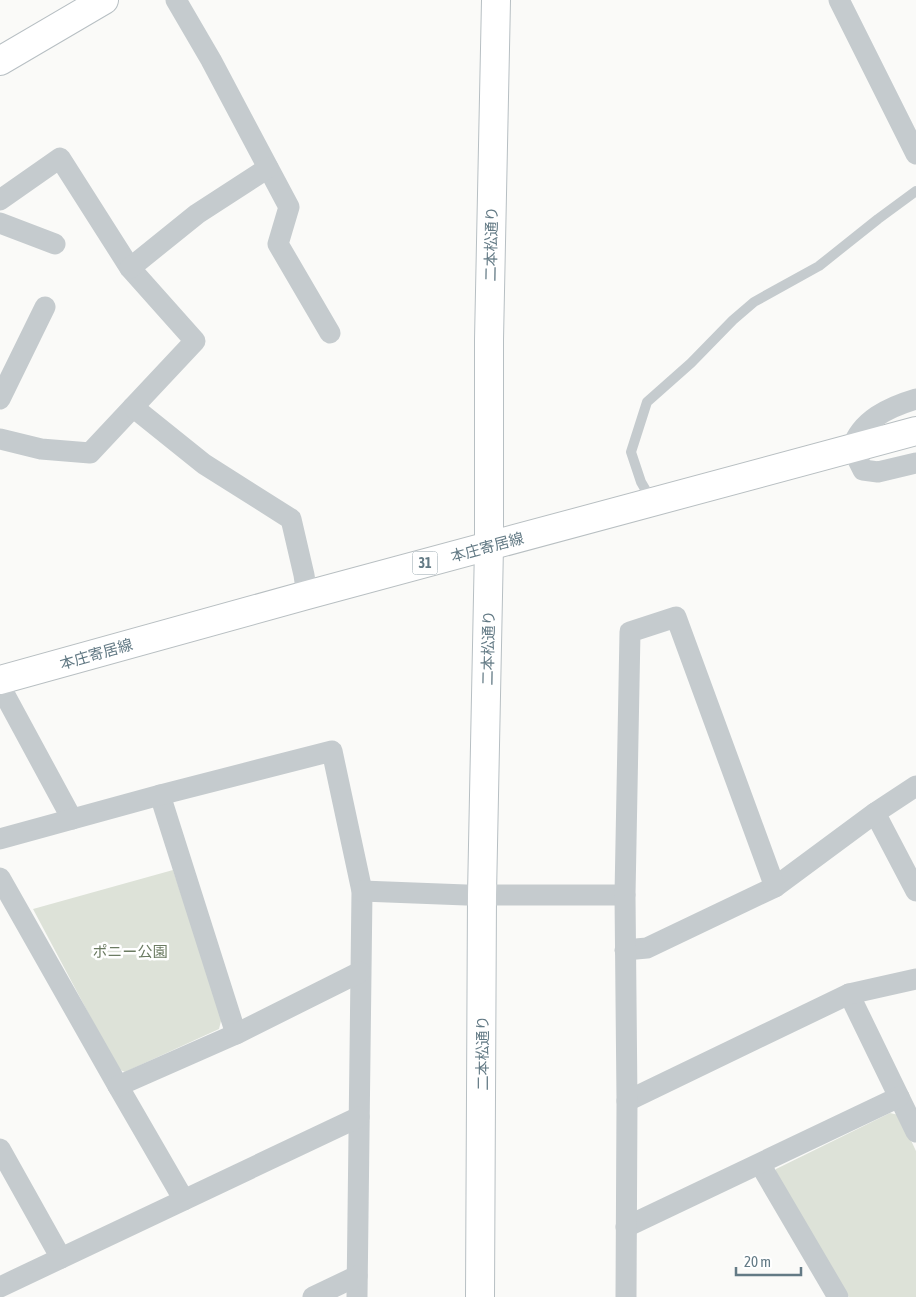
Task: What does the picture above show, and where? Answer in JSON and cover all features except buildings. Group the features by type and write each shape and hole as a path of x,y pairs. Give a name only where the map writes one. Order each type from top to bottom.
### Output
{"street":[{"path":"0,61 104,0"},
{"path":"176,0 211,60 289,207 278,244 330,333"},
{"name":"二本松通り","path":"480,1297 482,895 490,546 489,340 496,0"},
{"path":"839,0 916,154"},
{"path":"0,200 60,158 130,268 195,341 90,453 41,449 0,438"},
{"path":"130,268 197,214 268,168"},
{"path":"0,223 55,244"},
{"path":"0,399 45,307"},
{"path":"916,399 875,416 861,429 855,438 852,448 863,470 878,472 916,463"},
{"path":"133,407 204,464 291,519 307,595"},
{"name":"本庄寄居線","path":"0,680 652,501 916,431"},
{"path":"626,1297 625,895 630,632 676,617 775,888"},
{"path":"0,686 72,819"},
{"path":"0,839 160,795 332,751 362,892 357,1287 313,1297"},
{"path":"625,950 647,948 775,888 875,813 916,786"},
{"path":"160,795 236,1034"},
{"path":"875,813 916,891"},
{"path":"0,878 184,1200"},
{"path":"362,892 482,895 625,895"},
{"path":"118,1086 236,1034 360,972"},
{"path":"627,1101 849,994 916,979"},
{"path":"849,994 916,1132"},
{"path":"626,1227 899,1097"},
{"path":"0,1287 359,1117"},
{"path":"0,1149 61,1258"},
{"path":"760,1164 838,1297"}],"lane":[{"path":"652,501 641,482 631,452 647,402 691,363 754,302 819,266 916,191"}],"green space":[{"name":"ポニー公園","path":"173,870 222,1017 219,1029 125,1072 118,1069 33,909"},
{"path":"890,1113 899,1115 916,1151 916,1297 849,1297 775,1177 776,1169"}]}
